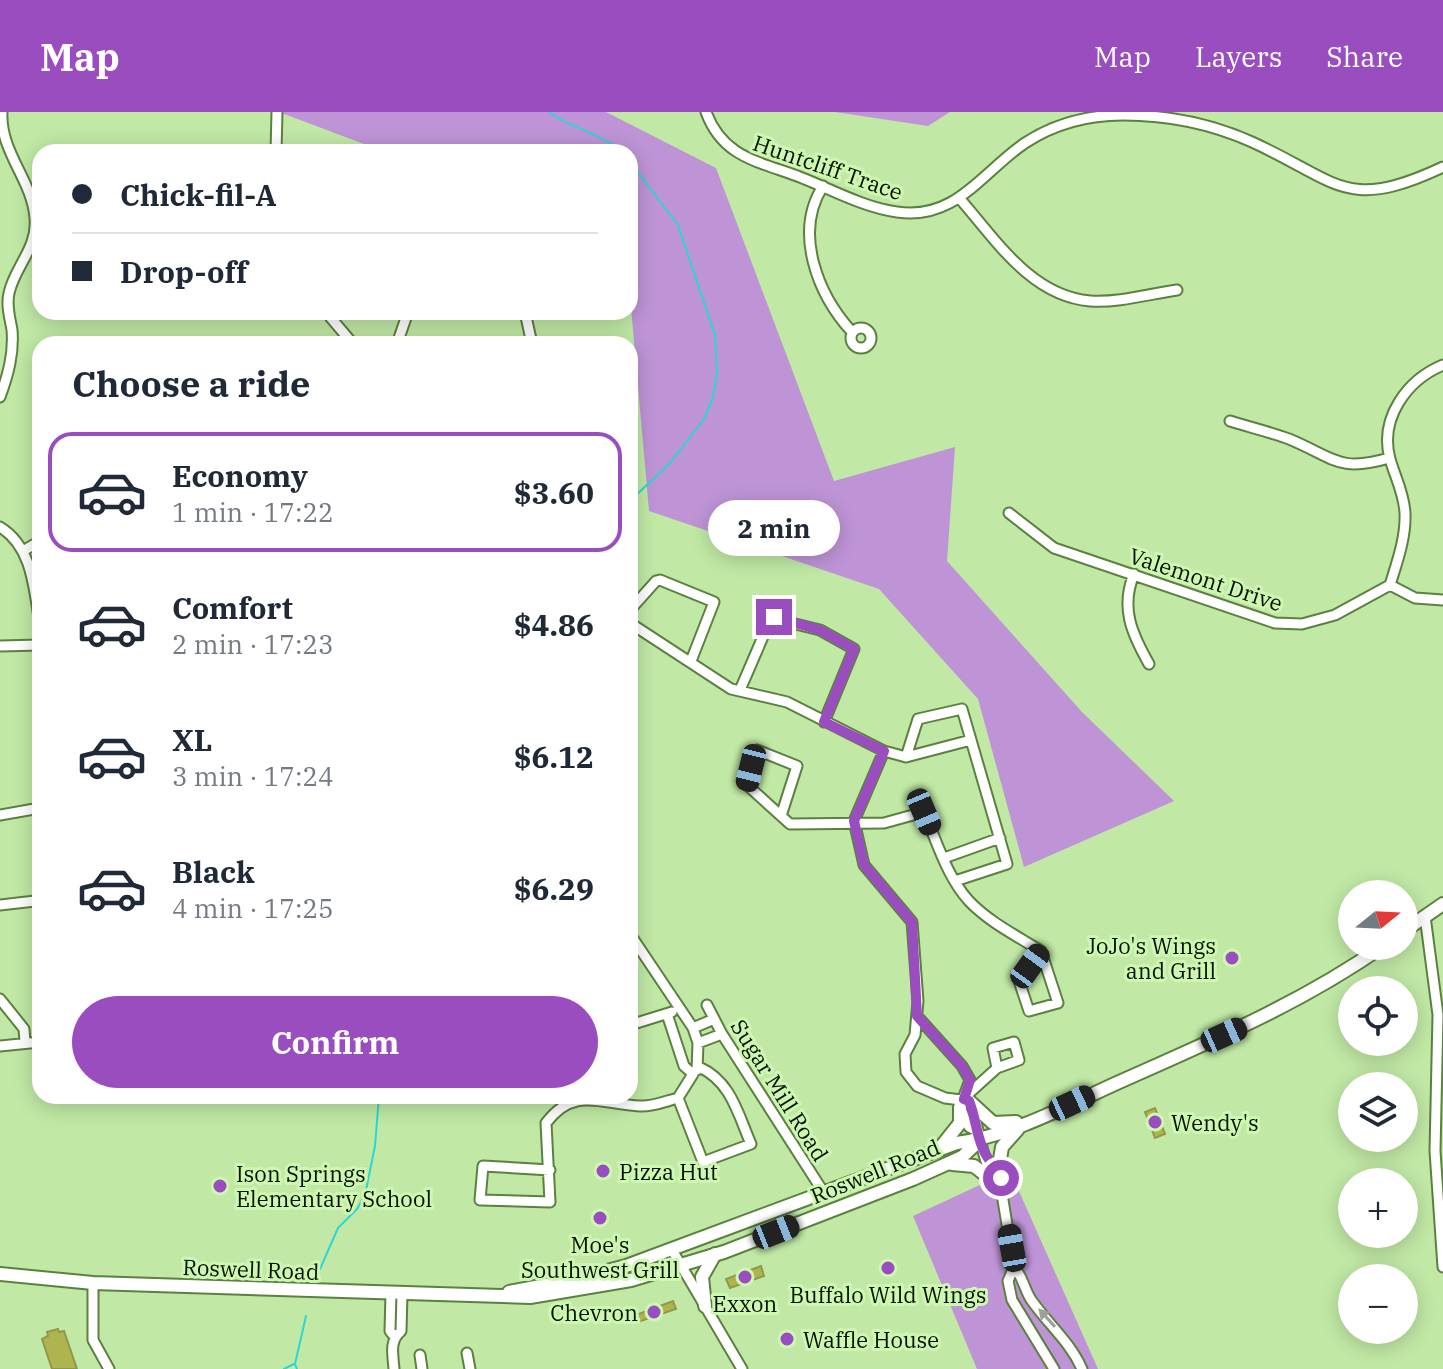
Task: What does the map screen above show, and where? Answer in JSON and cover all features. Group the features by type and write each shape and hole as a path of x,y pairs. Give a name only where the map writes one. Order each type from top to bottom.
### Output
{"main road":[{"path":"1418,921 1443,904"},
{"name":"Roswell Road","path":"502,1294 577,1279 672,1250 957,1143 1027,1122 1307,996 1362,960"},
{"path":"936,1151 951,1138 960,1123 964,1102 993,1123 1027,1122"},
{"path":"945,1165 974,1166 995,1176 1002,1147 1027,1122"},
{"name":"Roswell Road","path":"0,1274 93,1283 530,1297 582,1289 679,1266 715,1254 872,1196 945,1165 962,1157 979,1136"},
{"path":"705,1306 702,1277 715,1254"}],"street":[{"path":"2,112 2,133 9,155 32,201"},
{"path":"276,144 277,112"},
{"name":"Huntcliff Trace","path":"706,112 717,136 737,155 898,213 931,209 960,199 1013,152 1043,133 1082,119 1125,114 1177,120 1225,132 1269,150 1322,181 1349,189 1392,187 1443,168"},
{"path":"823,186 817,195 811,219 813,262 828,301 852,332"},
{"path":"960,199 1024,270 1050,289 1091,301 1177,290"},
{"path":"0,397 11,359 8,294 32,241"},
{"path":"333,320 346,336"},
{"path":"1443,365 1417,380 1397,405 1390,426 1389,458 1402,495 1405,523 1390,585 1415,598 1443,600"},
{"path":"1230,421 1288,438 1338,463 1362,464 1389,458"},
{"name":"Valemont Drive","path":"1009,513 1054,548 1258,619 1289,625 1335,615 1390,585"},
{"path":"0,527 23,551 32,578"},
{"path":"23,551 32,546"},
{"path":"1134,574 1127,595 1128,617 1149,664"},
{"path":"638,602 660,580 714,602 691,661"},
{"path":"740,690 771,618 820,630 853,647 854,652 824,722"},
{"path":"638,628 731,689 787,702 884,751 906,757 971,740"},
{"path":"0,646 32,645"},
{"path":"906,757 918,719 961,709 1007,864 955,881"},
{"path":"781,816 797,766 757,750 747,785 781,816 790,824 884,823 922,811 955,881 968,900 983,914 1041,951 1058,1003 1029,1011 1019,981 1041,951"},
{"path":"884,751 854,821 864,865 912,922 917,1016 915,1035 905,1054 906,1072 917,1086 964,1102 978,1123 985,1166 995,1176 1001,1191 1014,1267 1023,1277 1032,1301 1069,1344 1082,1369"},
{"path":"0,815 32,809"},
{"path":"944,858 1000,838"},
{"path":"0,905 32,901"},
{"path":"1425,916 1438,1015 1435,1151 1443,1267"},
{"path":"628,1104 643,1107 678,1098 696,1070 698,1043 693,1028 638,946"},
{"path":"0,999 24,1029 25,1042"},
{"name":"Sugar Mill Road","path":"707,1005 722,1034 824,1193"},
{"path":"638,1023 680,1009"},
{"path":"667,1014 684,1066 720,1079 729,1091 751,1144 703,1162 678,1098"},
{"path":"917,1016 962,1066 970,1080 964,1102"},
{"path":"693,1028 714,1019"},
{"path":"698,1043 722,1034"},
{"path":"0,1046 32,1042"},
{"path":"964,1102 997,1068"},
{"path":"550,1170 483,1166 480,1200 550,1202 550,1170 546,1123 559,1106 565,1104"},
{"path":"672,1250 742,1369"},
{"path":"1014,1267 1008,1281 1012,1300 1054,1369"},
{"path":"93,1283 93,1340 109,1369"},
{"path":"394,1369 395,1337 390,1331 396,1294"},
{"path":"467,1353 470,1369"},
{"path":"420,1355 422,1369"}],"shaded area":[{"path":"279,112 606,112 716,168 834,481 955,447 947,561 1082,712 1174,801 1024,867 978,699 879,589 649,511 638,387 638,336 634,336 632,320 638,320 638,144 364,144"},
{"path":"835,112 950,112 928,126"},
{"path":"1010,1171 1098,1369 977,1369 913,1216"}],"building":[{"name":"Wendy's","path":"1155,1108 1165,1134 1155,1138 1145,1112"},
{"name":"Exxon","path":"761,1266 764,1276 730,1288 726,1279"},
{"name":"Chevron","path":"673,1301 676,1309 635,1323 633,1316"},
{"path":"58,1329 59,1332 64,1331 77,1369 52,1369 42,1339 48,1336 47,1332"}],"waterway":[{"path":"549,112 611,144"},
{"path":"638,172 678,225 715,335 717,375 704,419 670,463 638,493"},
{"path":"320,1269 338,1228 357,1209 365,1195 375,1146 378,1104"},
{"path":"297,1369 295,1364 306,1316"},
{"path":"284,1369 294,1364"}],"place":[{"name":"JoJo's Wings and Grill","path":"1232,958"},
{"name":"Wendy's","path":"1155,1122"},
{"name":"Pizza Hut","path":"603,1171"},
{"name":"Ison Springs Elementary School","path":"220,1186"},
{"name":"Moe's Southwest Grill","path":"600,1218"},
{"name":"Buffalo Wild Wings","path":"888,1268"},
{"name":"Exxon","path":"745,1277"},
{"name":"Chevron","path":"654,1312"},
{"name":"Waffle House","path":"787,1339"}],"route":[{"path":"774,617 820,630 854,649 824,722 884,751 854,821 864,865 912,922 916,947 917,1016 962,1066 970,1080 964,1099 969,1101 978,1123 977,1131 985,1154 1001,1178"}]}
